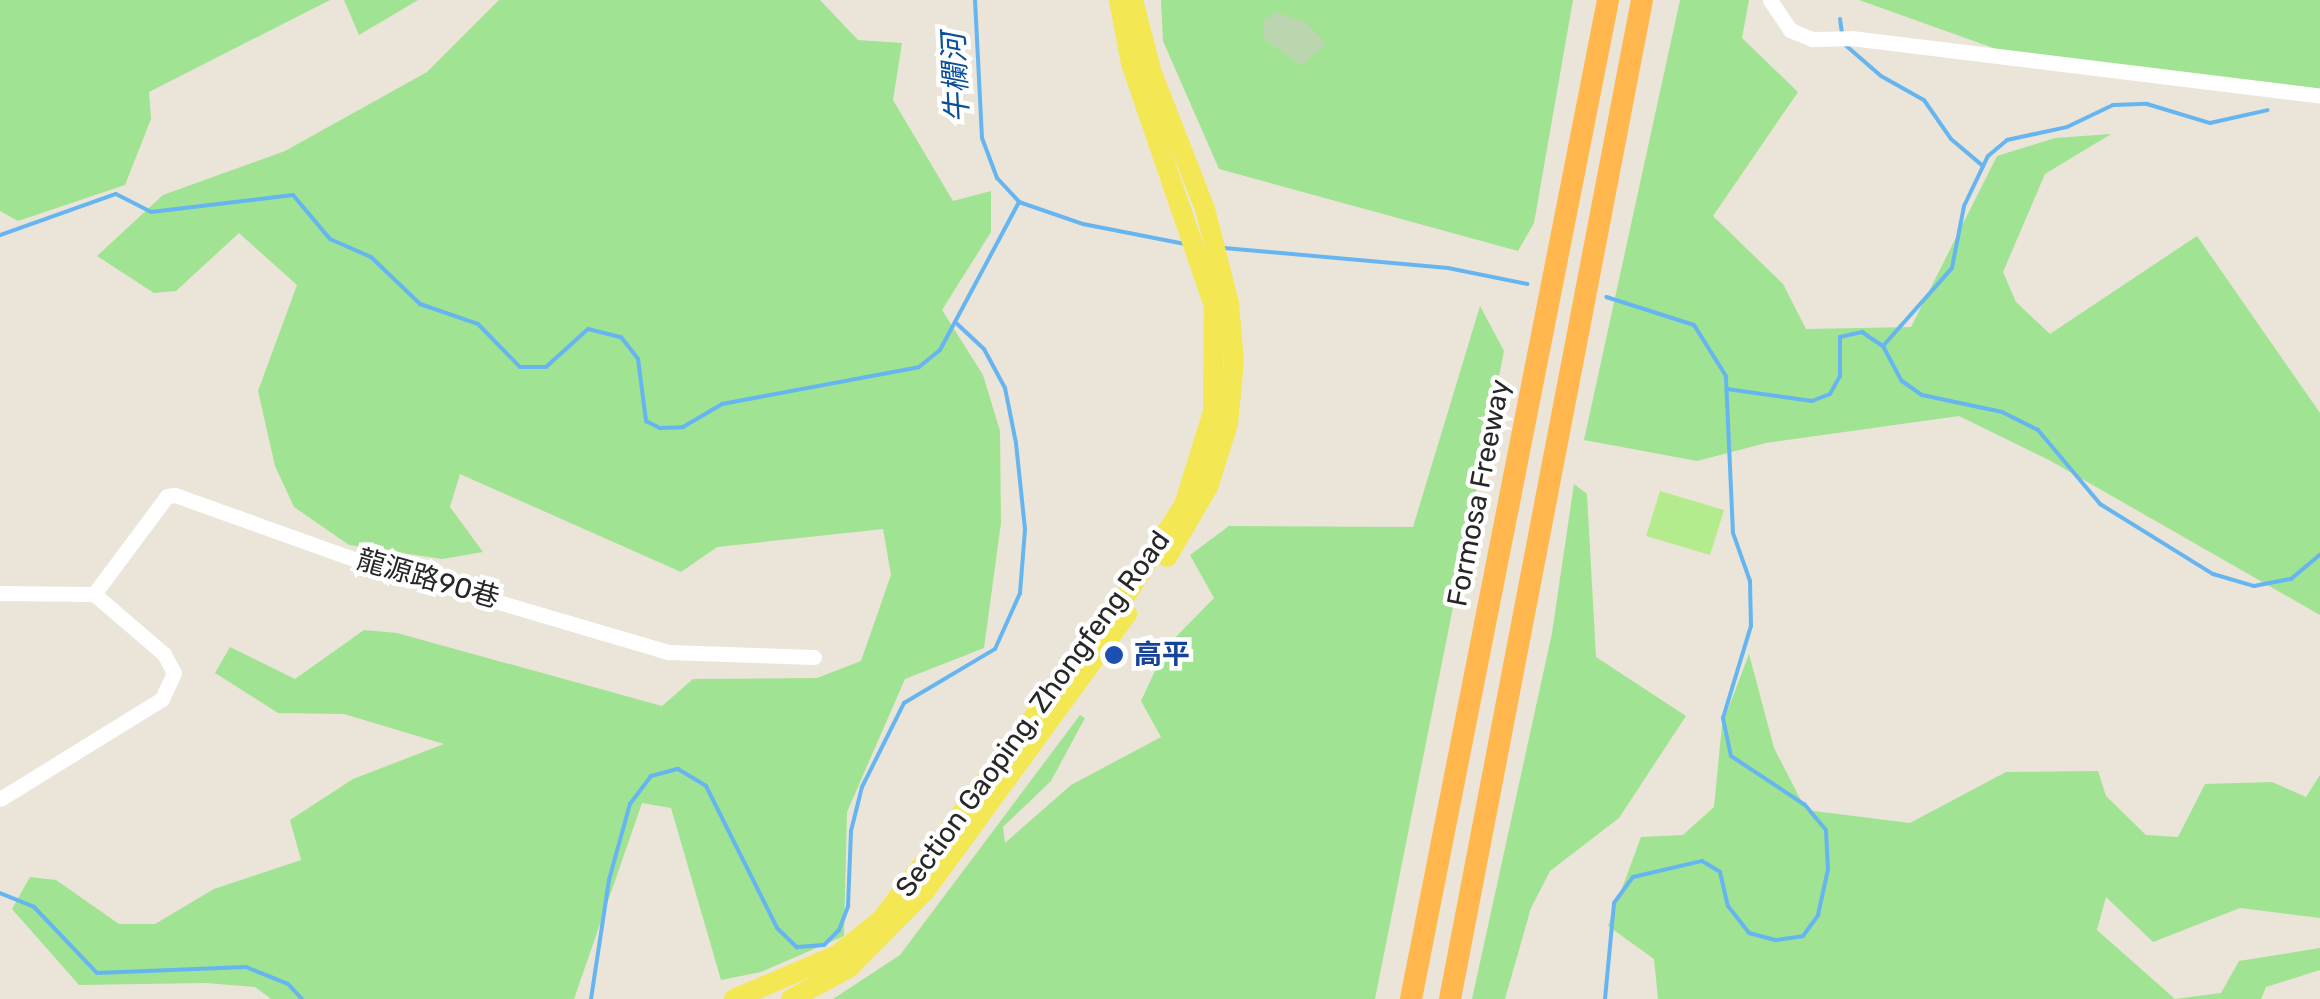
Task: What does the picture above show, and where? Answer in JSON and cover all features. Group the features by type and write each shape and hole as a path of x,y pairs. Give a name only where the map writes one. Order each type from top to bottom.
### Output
{"highway":[{"name":"Formosa Freeway","path":"1411,999 1608,0"},
{"path":"1450,999 1642,0"},
{"path":"1399,999 1436,864"}],"main road":[{"name":"Section Gaoping, Zhongfeng Road","path":"1118,0 1144,102 1197,213"},
{"name":"Section Gaoping, Zhongfeng Road","path":"792,999 849,968 925,891 1186,530 1208,487 1228,424 1234,361 1197,213 1152,73 1134,0"},
{"name":"Section Gaoping, Zhongfeng Road","path":"734,999 806,972 880,920 1130,589 1184,505 1200,462 1218,368 1221,304"}],"street":[{"path":"1770,0 1790,30 1812,39 1851,38 2320,96"},
{"name":"龍源路90巷","path":"94,594 166,496 175,495 359,561 669,652 814,657"},
{"path":"0,593 94,594 164,654 174,673 162,699 0,799"}],"green space":[{"path":"0,0 330,0 149,92 151,119 125,185 18,221 0,211"},
{"path":"344,0 418,0 359,35"},
{"path":"499,0 820,0 858,40 902,43 893,100 953,201 991,191 991,232 942,310 983,375 1000,431 1001,523 984,648 905,679 847,812 844,936 761,972 721,980 671,808 642,803 574,999 271,999 255,987 206,983 79,985 12,909 30,877 56,880 119,924 155,924 214,889 301,860 290,820 353,779 444,744 344,714 278,713 215,673 230,647 295,679 364,630 397,633 662,706 693,679 817,678 861,661 891,575 883,529 717,547 681,572 460,474 450,507 483,552 442,559 349,545 294,507 275,466 258,391 297,285 239,233 176,291 154,293 97,256 163,195 285,151 427,72"},
{"path":"1161,0 1573,0 1534,223 1518,251 1219,169 1163,41"},
{"path":"1680,0 1749,0 1742,38 1798,92 1713,216 1783,284 1806,329 1911,327 1997,156 2055,138 2111,134 2045,174 2003,272 2016,302 2050,334 2197,236 2320,413 2320,615 2049,460 1959,416 1766,443 1697,461 1584,440"},
{"path":"1859,0 2320,0 2320,91 2013,55"},
{"path":"1277,12 1307,23 1326,44 1301,66 1264,39 1264,19"},
{"path":"1480,306 1504,351 1375,999 833,999 900,955 1080,715 1085,718 1051,781 1003,827 1005,843 1071,785 1161,737 1141,701 1166,647 1214,598 1190,555 1229,526 1413,527"},
{"path":"1574,484 1587,494 1596,657 1686,716 1619,818 1550,871 1531,908 1505,999 1472,999 1552,633"},
{"path":"1660,491 1724,510 1710,555 1646,536"},
{"path":"1749,654 1774,748 1806,810 1910,823 2006,772 2098,771 2106,796 2146,835 2178,837 2205,784 2272,782 2306,797 2320,775 2320,918 2240,908 2153,942 2106,897 2097,930 2175,999 1658,999 1654,959 1608,926 1641,837 1683,835 1714,807 1722,725"},
{"path":"2320,948 2320,970 2266,987 2261,999 2175,999 2221,993 2239,961"}],"waterway":[{"name":"牛欄河","path":"975,0 982,138 997,178 1019,202 1083,224 1185,244"},
{"path":"1840,19 1842,34"},
{"path":"1843,43 1881,76 1924,100 1951,139 1983,166"},
{"path":"1883,346 1952,268 1964,206 1988,156 2007,140 2067,127 2113,105 2147,104 2210,123 2268,110"},
{"path":"0,235 116,194 151,212 293,195 330,239 371,257 420,304 478,324 520,367 546,367 588,329 621,337 638,359 646,421 660,428 683,427 722,404 919,367 940,350 1019,202"},
{"path":"1224,248 1448,268 1527,284"},
{"path":"1605,999 1614,903 1633,877 1702,861 1720,872 1728,906 1749,933 1776,940 1803,936 1818,915 1828,869 1826,830 1805,805 1731,756 1723,718 1751,626 1750,581 1733,533 1726,376 1694,325 1606,297"},
{"path":"591,999 609,880 630,804 651,776 678,769 706,786 777,928 797,947 824,945 839,930 848,906 851,831 862,787 904,703 995,649 1020,593 1025,529 1016,443 1005,388 984,349 957,324"},
{"path":"1727,389 1812,401 1830,394 1840,376 1840,337 1862,332 1883,346 1902,381 1922,395 2002,412 2038,430 2100,504 2213,574 2254,586 2291,579 2320,555"},
{"path":"0,893 34,907 97,973 246,967 288,984 302,999"}],"place":[{"name":"高平","path":"1114,655"}]}
